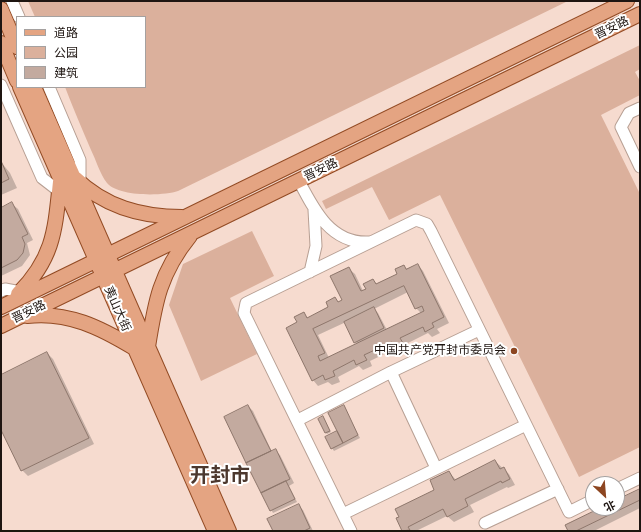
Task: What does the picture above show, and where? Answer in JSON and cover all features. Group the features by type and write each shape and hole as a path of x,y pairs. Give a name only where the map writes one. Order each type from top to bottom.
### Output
{"main road":[{"name":"晋安路","path":"6,304 24,293 186,217 627,1"},
{"path":"1,10 16,45"},
{"name":"晋安路","path":"1,326 640,14"},
{"path":"1,43 16,79"},
{"name":"夷山大街","path":"21,88 70,186"},
{"name":"夷山大街","path":"34,88 70,186 108,274 141,348 229,531"},
{"path":"24,293 48,254 70,186 100,197 137,214 156,217 186,217"},
{"path":"19,317 49,315 83,322 141,348 160,285 176,254 192,233"},
{"name":"夷山大街","path":"141,348 215,531"}],"street":[{"path":"12,1 19,16"},
{"path":"1,85 42,178 70,186 80,160 49,88"},
{"path":"640,108 629,113 621,127 640,167"},
{"path":"299,181 314,210 327,225 343,237 356,242 372,242"},
{"path":"310,272 316,246 314,210"},
{"path":"351,531 298,420 244,313 246,303 416,220 427,224 569,512 585,504"},
{"path":"1,291 5,289 24,293"},
{"path":"298,420 390,372 480,330"},
{"path":"390,372 436,468"},
{"path":"343,514 526,425"},
{"path":"625,485 640,478"},
{"path":"485,523 558,488"}],"green space":[{"path":"28,1 568,1 178,191 162,194 141,194 121,191 113,188 107,183 98,167 65,88 146,88 146,16 35,16"},
{"path":"640,45 640,69 635,72 640,81 640,95 601,115 640,194 640,447 579,477 440,195 389,220 372,187 326,209 322,201"},
{"path":"252,231 274,276 230,298 257,354 201,381 169,305 183,264"}],"building":[{"path":"2,163 9,179 1,183 1,164"},
{"path":"12,202 28,234 22,237 25,244 23,253 17,260 1,268 1,208"},
{"path":"418,264 444,317 432,323 434,327 425,332 423,327 400,338 403,343 394,347 392,342 364,355 367,360 356,365 354,360 333,371 335,376 325,380 323,375 312,381 286,328 297,322 294,317 304,312 307,318 328,307 326,302 335,297 338,302 342,300 330,276 349,267 361,291 366,289 363,284 373,279 376,284 397,274 395,269 404,265 406,269","holes":["404,286 415,309 422,306 424,311 320,361 318,356 325,353 313,329"]},
{"path":"374,307 384,328 354,343 344,322"},
{"path":"47,352 89,438 21,471 1,430 1,375"},
{"path":"248,405 271,451 246,463 224,417"},
{"path":"344,405 358,435 343,443 328,413"},
{"path":"323,416 330,431 325,433 318,419"},
{"path":"337,431 343,443 331,449 325,437"},
{"path":"276,449 290,479 261,493 246,463"},
{"path":"495,460 500,469 504,467 510,479 502,483 501,481 465,499 468,506 447,517 443,509 408,527 410,530 402,531 396,518 399,517 395,509 434,490 430,480 449,471 454,480"},
{"path":"286,481 295,499 270,511 261,493"},
{"path":"640,489 640,500 625,507 625,496"},
{"path":"299,504 310,528 304,531 273,531 267,519"},
{"path":"585,515 607,516 576,531 568,531 565,525"}],"place":[{"name":"中国共产党开封市委员会","path":"514,351"}],"district":[{"name":"开封市","path":"220,476"}]}
